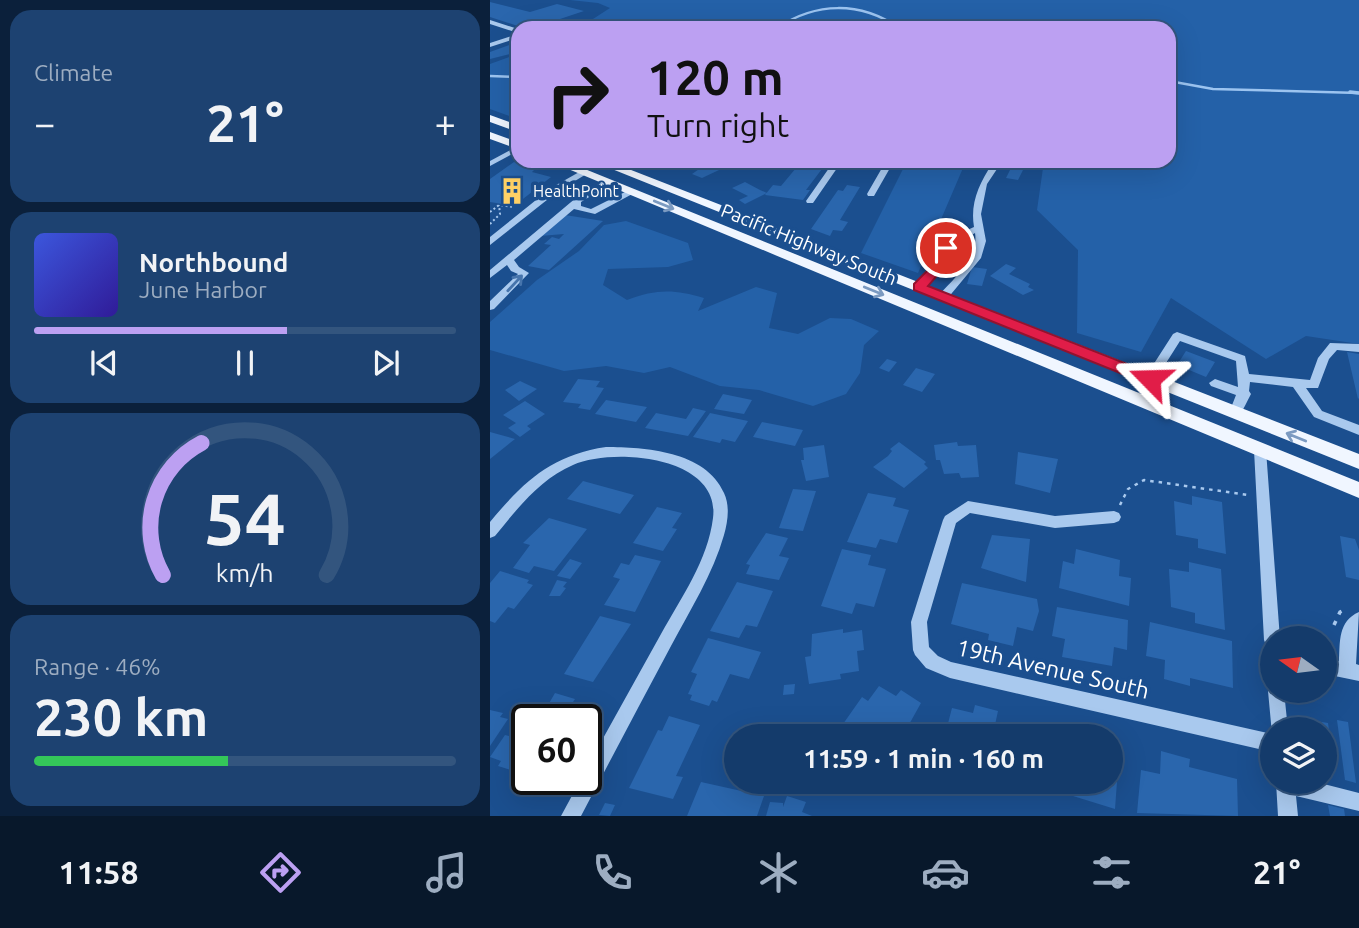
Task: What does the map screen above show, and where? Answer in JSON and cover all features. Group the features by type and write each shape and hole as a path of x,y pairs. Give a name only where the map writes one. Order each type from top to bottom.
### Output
{"main road":[{"path":"490,118 511,126"},
{"path":"490,135 511,144"},
{"name":"Pacific Highway South","path":"582,168 608,183 1359,490"},
{"path":"585,168 655,184"},
{"name":"Pacific Highway South","path":"615,168 1359,462"},
{"path":"1066,369 1137,389 1223,420 1235,413"},
{"path":"1260,450 1272,445 1359,478"}],"street":[{"path":"490,22 511,30"},
{"path":"490,29 500,25"},
{"path":"490,45 511,36"},
{"path":"490,164 511,151"},
{"path":"490,242 579,168"},
{"path":"810,201 833,168"},
{"path":"872,194 886,168"},
{"path":"943,297 976,258 981,241 977,208 984,191 983,184 994,168"},
{"path":"490,275 578,201 608,183"},
{"path":"578,201 577,207 592,212 601,210 632,192"},
{"path":"919,287 934,271 952,240 980,228"},
{"path":"490,307 524,273 515,270 508,260"},
{"path":"1150,379 1177,336 1241,359 1245,394 1235,413"},
{"path":"1245,377 1314,385 1324,358 1334,346 1359,348"},
{"path":"1215,383 1245,394"},
{"path":"1298,385 1318,414 1359,430"},
{"path":"1260,450 1271,626"},
{"path":"490,532 541,478 570,458 608,451 655,456 694,470 716,490 720,519 712,549 571,816"},
{"name":"19th Avenue South","path":"1114,517 1068,523 982,508 968,507 957,512 946,531 919,622 921,650 932,662 950,670 1260,740"},
{"path":"1353,672 1349,631 1359,619"},
{"path":"1286,794 1288,816"},
{"path":"1328,794 1359,802"}],"path":[{"path":"490,212 499,205 500,214 490,224"},
{"path":"1114,517 1128,489 1144,480 1245,494 1261,500"}],"shaded area":[{"path":"570,0 1359,0 1359,344 1306,336 1266,359 1171,298 1141,352 1077,333 1078,250 1037,210 1043,168 1176,168 1176,21 590,21 610,8 598,3"},
{"path":"511,56 511,116 490,109 490,64"},
{"path":"904,168 963,168 918,273 861,253"},
{"path":"626,221 688,243 693,260 668,267 608,269 603,285 627,300 656,292 683,293 704,298 698,311 756,287 777,293 769,328 798,334 830,318 851,319 879,331 864,345 860,373 846,394 813,406 759,390 720,386 670,367 644,373 606,366 564,371 490,350 490,322 537,280 579,251 604,225"}],"building":[{"path":"490,2 530,12 557,4 584,11 554,21 511,21 511,24 490,17"},
{"path":"511,44 511,54 490,59 490,52"},
{"name":"HealthPoint","path":"511,164 511,168 529,168 534,170 532,172 551,177 514,206 490,202 490,179"},
{"path":"701,168 719,170 702,178 692,174"},
{"path":"796,168 823,168 806,190 810,190 803,200 765,195 773,185 781,186"},
{"path":"1011,168 1023,170 1018,180 1006,178"},
{"path":"745,182 767,193 745,204 739,200 748,196 732,188"},
{"path":"847,185 860,187 840,220 848,222 842,231 833,230 830,236 811,229 838,190 843,191"},
{"path":"565,215 603,221 549,270 528,266 551,245 544,244 552,237 559,239 564,234 540,236"},
{"path":"1006,264 1016,268 1009,274 1030,284 1028,287 1034,290 1023,295 990,276"},
{"path":"972,267 987,269 982,286 967,284"},
{"path":"1186,351 1215,362 1206,377 1177,365"},
{"path":"1347,352 1359,354 1358,399"},
{"path":"887,359 897,362 889,372 879,368"},
{"path":"916,368 935,374 922,392 903,385"},
{"path":"578,379 600,381 596,387 604,388 590,410 578,408 581,404 563,402"},
{"path":"520,381 537,389 519,401 505,390"},
{"path":"723,394 752,400 744,414 714,409"},
{"path":"606,400 647,407 636,422 595,414"},
{"path":"525,401 545,414 527,426 531,429 520,437 508,428 516,423 503,415"},
{"path":"693,408 706,411 688,436 645,428 656,413 686,419"},
{"path":"710,413 748,421 735,442 722,439 720,443 693,437"},
{"path":"762,422 803,430 795,446 753,437"},
{"path":"490,432 515,439 490,459"},
{"path":"899,442 926,462 924,464 928,468 904,488 873,467 888,456 892,451 890,449"},
{"path":"957,442 958,446 976,445 979,477 961,478 959,473 944,474 940,460 936,460 934,445"},
{"path":"824,445 829,477 806,481 801,460 804,460 803,448"},
{"path":"1018,452 1058,459 1050,493 1015,484"},
{"path":"583,481 634,495 620,514 567,499"},
{"path":"793,489 816,491 803,531 779,528"},
{"path":"868,493 896,498 893,506 909,510 897,543 880,539 876,548 847,542"},
{"path":"1192,496 1222,502 1226,554 1198,548 1198,539 1176,535 1174,501 1192,505"},
{"path":"657,507 682,513 672,528 677,529 663,551 633,543"},
{"path":"549,518 587,529 554,571 534,566 529,573 513,568 530,545 523,543"},
{"path":"766,533 788,538 779,556 789,558 779,580 746,574 750,565 746,564"},
{"path":"992,535 1030,539 1026,582 981,568"},
{"path":"1340,536 1355,539 1359,550 1359,580 1346,577"},
{"path":"842,549 871,555 868,565 886,569 874,607 856,603 852,614 821,606"},
{"path":"1076,549 1120,560 1119,576 1131,578 1129,606 1059,588 1063,561 1074,564"},
{"path":"635,555 661,561 635,612 604,605 620,579 613,577 621,563 629,565"},
{"path":"570,559 582,563 570,579 557,576"},
{"path":"1189,562 1221,569 1225,630 1195,623 1195,613 1171,607 1169,569 1189,572"},
{"path":"500,571 529,580 527,583 533,585 514,609 508,607 495,623 490,621 490,583"},
{"path":"557,580 567,582 563,587 566,588 560,596 549,596"},
{"path":"737,582 773,591 757,627 746,625 739,638 710,631"},
{"path":"962,583 1037,599 1039,611 1033,631 1017,627 1013,646 988,640 989,634 951,624"},
{"path":"1057,607 1128,620 1127,650 1114,647 1112,666 1062,657 1065,639 1052,636"},
{"path":"600,616 631,624 593,682 564,674"},
{"path":"1150,622 1232,641 1233,688 1190,678 1190,686 1164,679 1165,660 1146,656"},
{"path":"843,629 843,633 862,630 864,650 857,651 859,671 840,674 841,679 809,684 805,657 811,656 812,634"},
{"path":"708,638 761,652 749,679 730,674 717,702 712,700 709,706 690,700 692,695 688,694 697,674 691,672"},
{"path":"795,684 794,694 783,695 784,685"},
{"path":"879,686 896,696 901,690 921,703 909,724 843,724 862,697 868,701"},
{"path":"555,693 575,699 572,704 549,704"},
{"path":"975,705 998,711 995,724 948,724 952,708 973,713"},
{"path":"490,710 503,713 500,717 508,719 490,746"},
{"path":"669,716 700,725 676,776 683,777 673,799 629,788 658,730 662,731"},
{"path":"1337,720 1348,722 1356,783 1345,780"},
{"path":"505,735 511,737 511,770 498,766 501,761 490,757"},
{"path":"1161,751 1190,759 1189,767 1237,779 1238,816 1137,813 1141,770 1160,774"},
{"path":"701,782 724,787 724,794 764,796 757,816 687,816"},
{"path":"1067,794 1116,794 1115,809"},
{"path":"787,796 806,802 802,812 812,816 766,816 770,802 783,803 783,807"},
{"path":"605,803 615,805 610,816 599,815"},
{"path":"1328,805 1344,809 1345,816 1330,816"}],"waterway":[{"path":"789,21 822,9 838,8 854,9 887,21"},
{"path":"490,76 511,77"},
{"path":"1176,82 1213,89 1359,93 1350,92"}],"place":[{"name":"HealthPoint","path":"512,191"}],"route":[{"path":"946,248 934,271 919,287 1150,379"}]}
